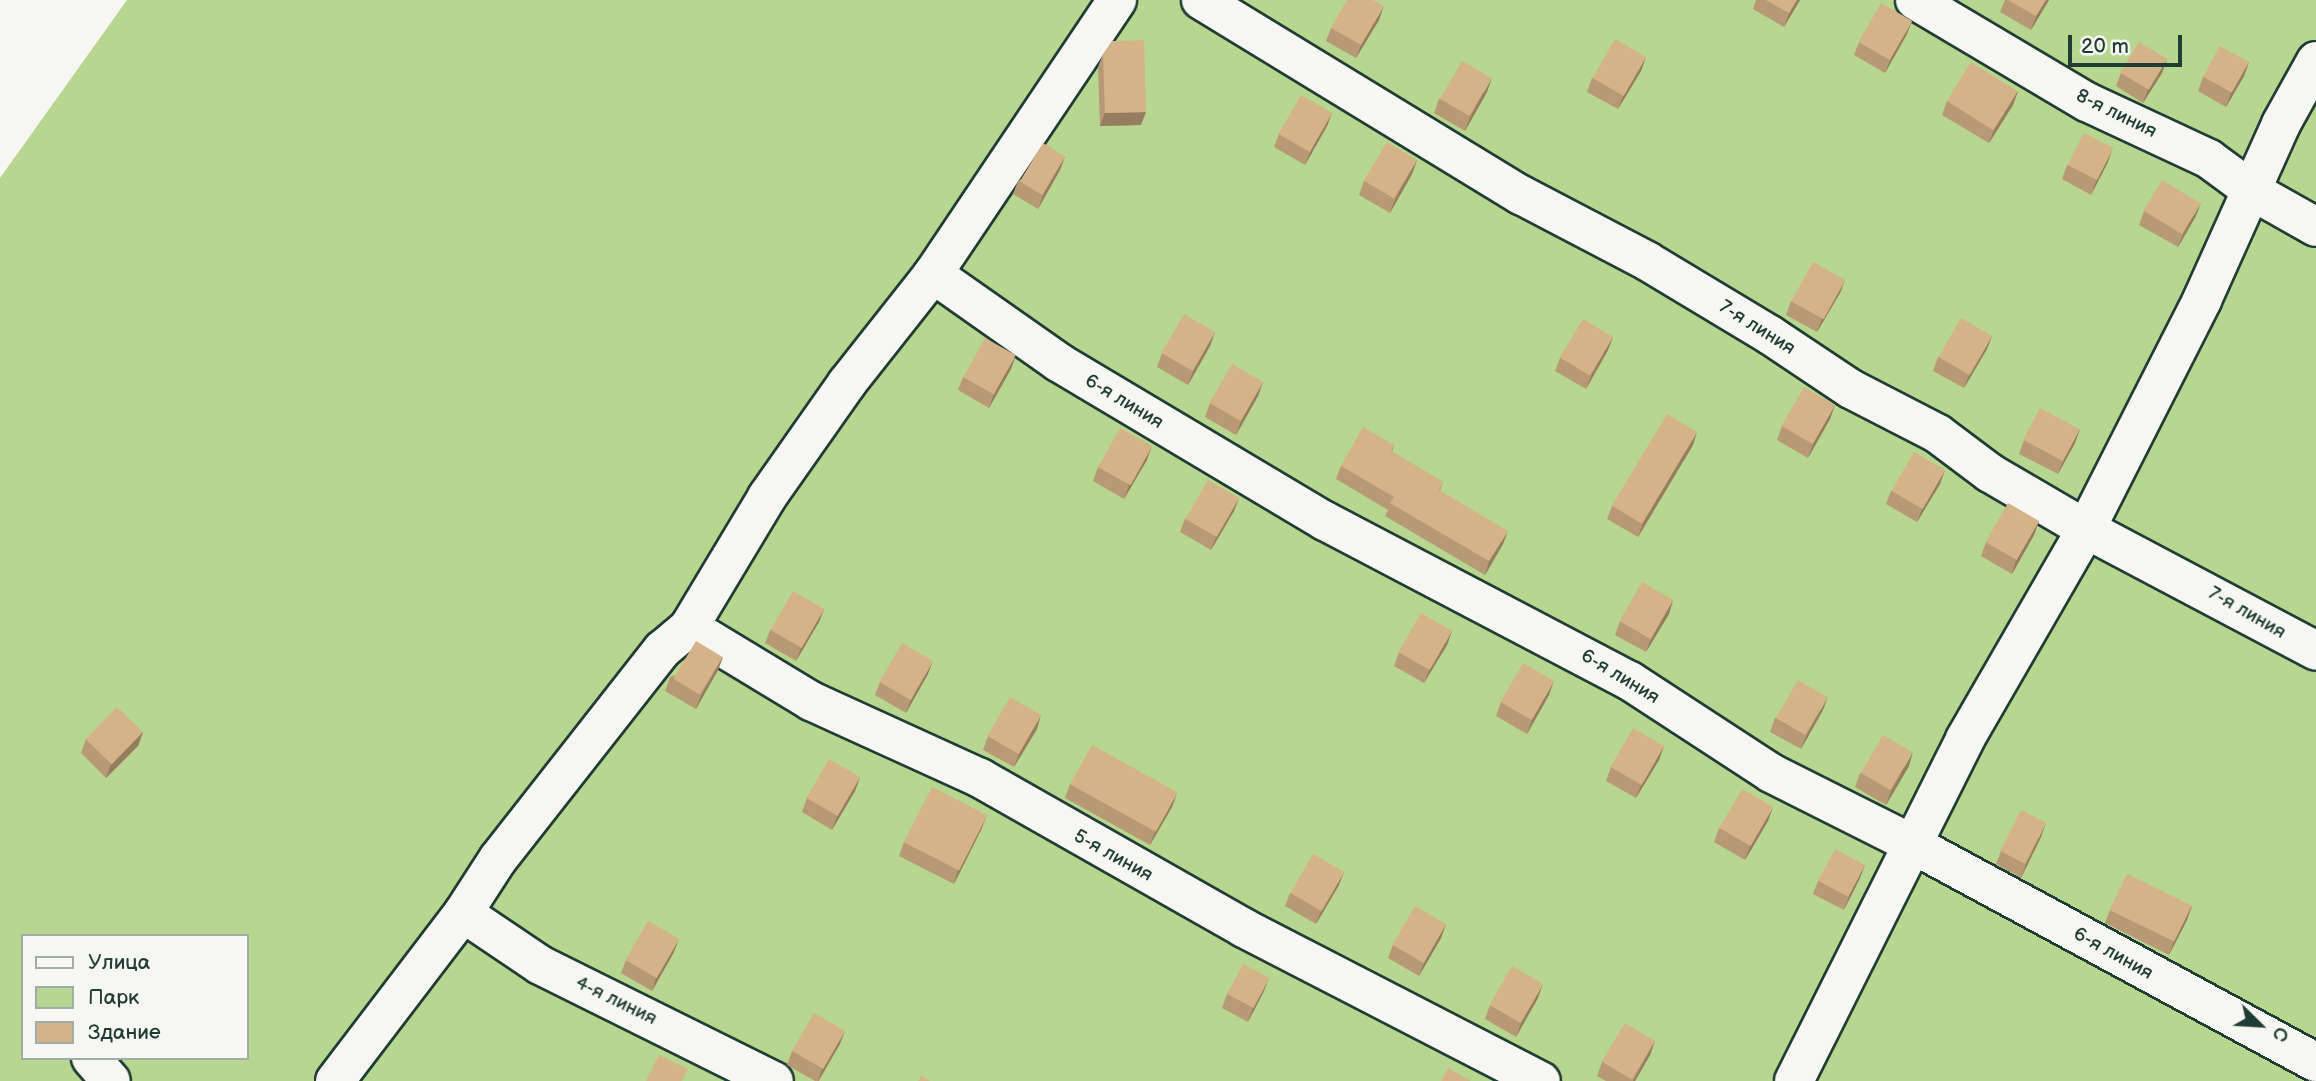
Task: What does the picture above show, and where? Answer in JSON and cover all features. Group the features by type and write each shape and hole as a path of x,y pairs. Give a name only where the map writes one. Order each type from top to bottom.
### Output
{"street":[{"path":"335,1081 463,914 498,859 662,650 689,626 767,497 847,383 933,274 1117,0"},
{"name":"7-я линия","path":"1201,0 1521,195 1647,261 1770,335 1851,389 1938,434 1990,473 2086,529 2316,651"},
{"name":"8-я линия","path":"1915,0 2087,102 2210,159 2254,192 2316,227"},
{"path":"1794,1081 1912,844 2017,644 2086,529 2254,192 2281,124 2316,61"},
{"name":"6-я линия","path":"933,274 1058,362 1325,521 1630,681 1771,773 1912,844 2316,1062"},
{"name":"5-я линия","path":"689,626 811,701 980,778 1244,928 1541,1081"},
{"name":"4-я линия","path":"463,914 540,965 774,1081"},
{"path":"93,1060 111,1081"}],"green space":[{"path":"127,0 2316,0 2316,1081 0,1081 0,178"}],"building":[{"path":"1347,0 1373,0 1384,6 1361,45 1331,28"},
{"path":"1766,0 1797,0 1789,13"},
{"path":"2008,0 2046,0 2036,16"},
{"path":"1881,3 1912,21 1890,60 1858,42"},
{"path":"1615,39 1646,57 1624,96 1592,78"},
{"path":"1144,40 1146,112 1105,113 1103,54 1112,41"},
{"path":"2139,42 2167,59 2149,90 2120,73"},
{"path":"2220,46 2249,62 2232,93 2203,77"},
{"path":"1462,61 1491,78 1469,116 1440,99"},
{"path":"1971,62 2018,91 1993,130 1947,101"},
{"path":"1301,95 1332,113 1310,152 1278,134"},
{"path":"2084,133 2113,148 2097,180 2068,165"},
{"path":"1387,142 1417,160 1394,199 1364,181"},
{"path":"1043,143 1065,156 1042,195 1020,182"},
{"path":"2162,180 2201,203 2182,234 2143,211"},
{"path":"1813,262 1845,280 1824,319 1791,301"},
{"path":"1184,314 1215,332 1193,371 1162,353"},
{"path":"1961,318 1992,336 1970,375 1938,357"},
{"path":"1583,319 1613,337 1590,376 1560,358"},
{"path":"985,338 1016,355 994,394 963,377"},
{"path":"1232,364 1263,382 1241,421 1210,403"},
{"path":"1804,387 1835,405 1813,444 1782,426"},
{"path":"2040,408 2080,429 2063,461 2023,440"},
{"path":"1667,414 1697,432 1642,524 1612,506"},
{"path":"1363,427 1394,445 1391,451 1443,482 1439,490 1508,531 1489,561 1390,503 1394,497 1341,466"},
{"path":"1120,428 1152,446 1131,485 1098,467"},
{"path":"1914,452 1945,470 1923,509 1892,491"},
{"path":"1208,480 1239,498 1217,537 1186,519"},
{"path":"2008,503 2039,521 2017,560 1986,542"},
{"path":"1642,582 1673,600 1651,639 1620,621"},
{"path":"793,591 824,609 802,648 770,630"},
{"path":"1421,613 1452,631 1430,670 1398,652"},
{"path":"696,641 723,657 700,695 673,679"},
{"path":"902,643 933,661 911,700 880,682"},
{"path":"1523,663 1554,681 1532,720 1500,702"},
{"path":"1798,680 1827,697 1805,735 1776,718"},
{"path":"1010,697 1041,715 1019,754 988,736"},
{"path":"117,707 143,732 112,764 86,739"},
{"path":"1633,728 1664,746 1642,785 1610,767"},
{"path":"1883,735 1912,752 1890,790 1861,773"},
{"path":"1092,745 1178,793 1156,832 1070,784"},
{"path":"829,759 860,777 838,816 806,798"},
{"path":"932,787 987,815 959,870 904,842"},
{"path":"1742,789 1773,807 1751,846 1720,828"},
{"path":"2021,810 2046,823 2025,864 2000,851"},
{"path":"1835,849 1865,865 1848,897 1818,881"},
{"path":"1313,854 1344,872 1322,911 1290,893"},
{"path":"2127,874 2192,906 2174,942 2109,910"},
{"path":"1415,906 1446,924 1424,963 1392,945"},
{"path":"648,921 679,939 657,978 626,960"},
{"path":"1243,964 1269,978 1254,1008 1227,994"},
{"path":"1512,966 1543,984 1521,1023 1490,1005"},
{"path":"814,1013 845,1031 823,1069 792,1051"},
{"path":"1625,1023 1655,1041 1632,1080 1602,1062"},
{"path":"659,1055 688,1069 682,1081 646,1081"},
{"path":"1448,1068 1471,1081 1441,1081"}]}
